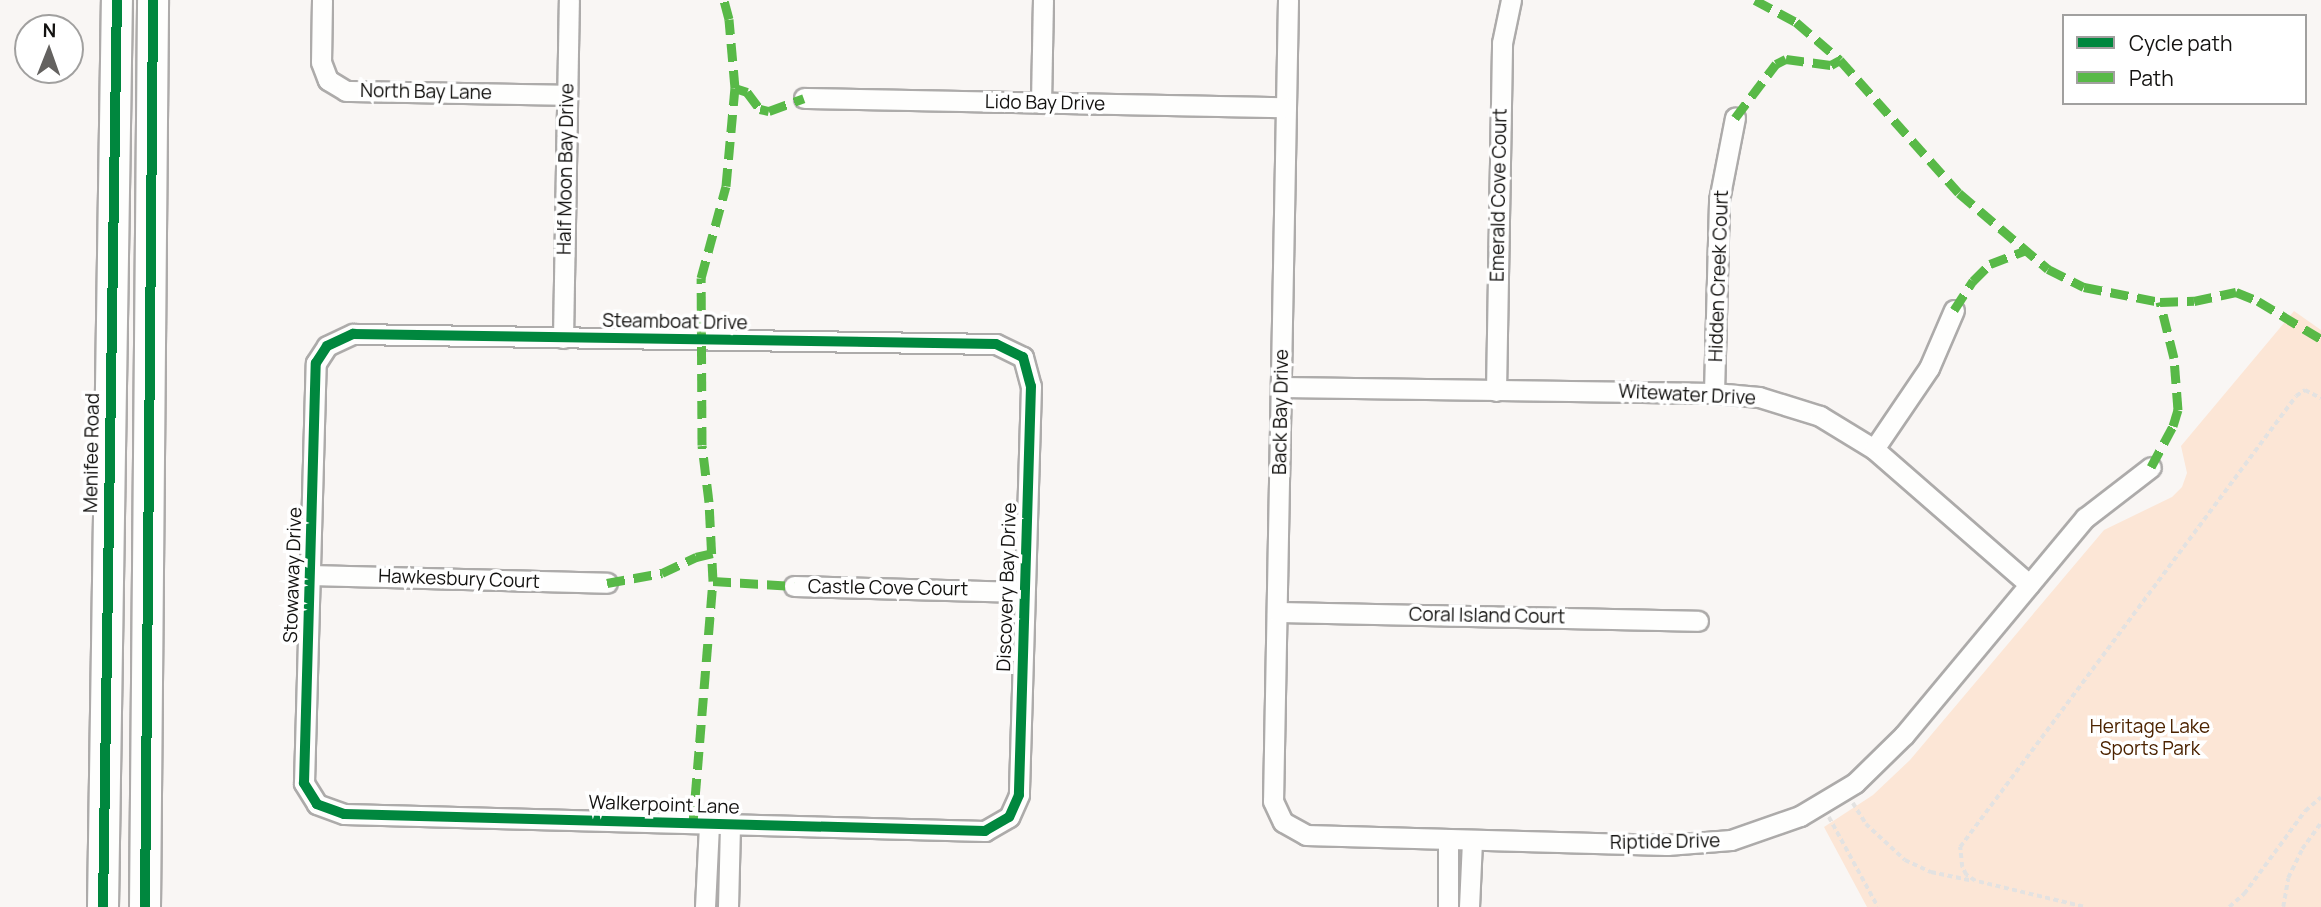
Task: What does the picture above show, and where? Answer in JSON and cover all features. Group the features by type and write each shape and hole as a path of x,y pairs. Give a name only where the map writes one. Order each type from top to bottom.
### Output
{"main road":[{"name":"Menifee Road","path":"103,907 117,0"},
{"path":"145,907 153,0"}],"street":[{"name":"North Bay Lane","path":"322,0 321,62 328,80 346,91 567,95"},
{"name":"Half Moon Bay Drive","path":"563,338 569,0"},
{"path":"1041,103 1043,0"},
{"name":"Back Bay Drive","path":"1283,822 1273,801 1288,0"},
{"name":"Emerald Cove Court","path":"1496,391 1502,43 1511,0"},
{"name":"Lido Bay Drive","path":"804,98 1286,107"},
{"name":"Hidden Creek Court","path":"1714,393 1719,200 1735,118"},
{"path":"1874,449 1929,368 1954,310"},
{"name":"Steamboat Drive","path":"327,346 353,334 996,344 1023,357"},
{"name":"Stowaway Drive","path":"317,804 304,783 316,363 327,346"},
{"name":"Discovery Bay Drive","path":"1009,817 1018,796 1031,386 1023,357"},
{"name":"Witewater Drive","path":"1282,387 1714,393 1759,397 1820,416 1874,449 2029,584"},
{"name":"Riptide Drive","path":"1283,822 1306,835 1667,845 1731,840 1800,816 1845,789 1904,736 2085,517 2151,467"},
{"name":"Hawkesbury Court","path":"310,575 607,583"},
{"name":"Castle Cove Court","path":"794,586 1023,592"},
{"name":"Coral Island Court","path":"1277,612 1698,621"},
{"name":"Walkerpoint Lane","path":"317,804 344,814 985,831 1009,817"},
{"name":"Walkerpoint Lane","path":"705,907 709,825"},
{"name":"Walkerpoint Lane","path":"728,907 730,825"},
{"path":"1448,839 1448,907"},
{"path":"1469,907 1472,840"}],"path":[{"path":"1975,881 1966,875 1962,867 1960,847 1964,838 2296,396 2305,390 2321,398"},
{"path":"1845,789 1866,824 1905,860 1931,872 2083,907"},
{"path":"2229,907 2244,894 2305,811 2321,797"},
{"path":"1822,803 1878,907"},
{"path":"2283,907 2288,878 2302,849 2321,823"}],"green space":[{"name":"Heritage Lake Sports Park","path":"2294,311 2321,330 2321,907 1867,907 1824,827 1873,795 1910,760 2104,530 2172,497 2182,487 2187,473 2181,446"}],"marked path":[{"path":"693,823 713,581 709,502 702,445 701,278 726,186 735,88 729,19 724,0"},
{"path":"1755,0 1796,22 1840,60 1959,193 2048,269 2084,287 2160,302 2194,301 2236,292 2258,301 2321,339"},
{"path":"1735,118 1776,64 1786,59 1831,65 1840,60"},
{"path":"735,88 747,92 760,109 769,111 804,98"},
{"path":"1954,310 1973,281 1990,264 2024,251"},
{"path":"2151,467 2173,426 2178,410 2174,358 2160,302"},
{"path":"607,583 662,573 696,557 713,553"},
{"path":"713,581 794,586"}],"cycle path":[{"path":"103,907 117,0"},
{"path":"145,907 153,0"},
{"path":"353,334 996,344 1023,357 1031,386 1019,795 1009,817 985,831 344,814 317,804 304,783 316,363 327,346 353,334"}]}
